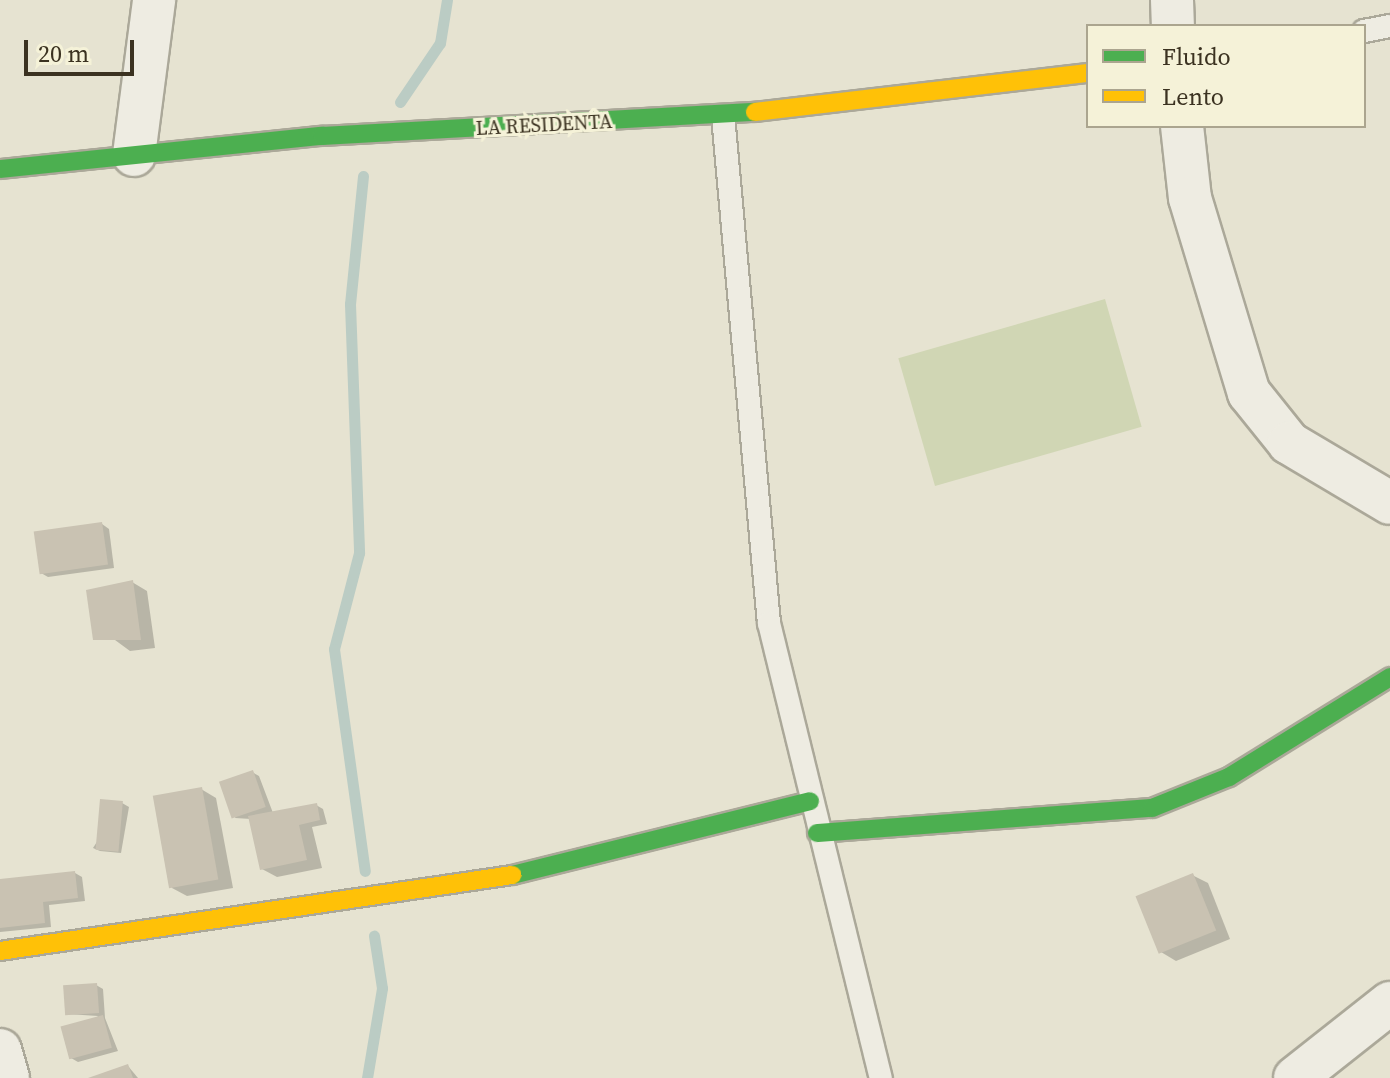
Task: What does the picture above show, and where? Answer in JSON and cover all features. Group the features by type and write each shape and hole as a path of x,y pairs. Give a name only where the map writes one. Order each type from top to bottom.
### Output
{"street":[{"path":"134,155 154,0"},
{"path":"1172,0 1173,24"},
{"name":"LA RESIDENTA","path":"0,169 322,136 723,116 1086,73"},
{"path":"1182,128 1190,198 1249,393 1289,443 1390,503"},
{"path":"817,833 1152,808 1229,777 1390,677"},
{"path":"0,951 476,884 810,801"},
{"path":"1295,1078 1390,1003"},
{"path":"0,1050 8,1078"}],"lane":[{"path":"1366,31 1390,26"},
{"path":"723,116 769,623 817,833 881,1078"}],"green space":[{"path":"1105,299 1142,427 935,486 898,358"}],"building":[{"path":"102,522 108,565 40,574 34,532"},
{"path":"133,580 141,640 93,640 86,590"},
{"path":"253,770 266,807 232,819 219,782"},
{"path":"202,787 218,880 169,888 153,796"},
{"path":"100,799 123,801 118,852 96,850"},
{"path":"317,803 320,820 299,825 307,860 260,870 248,816"},
{"path":"75,871 78,898 43,902 45,923 0,928 0,879"},
{"path":"1193,873 1216,930 1159,954 1136,896"},
{"path":"97,983 99,1013 65,1015 63,985"},
{"path":"103,1015 112,1048 69,1059 60,1026"},
{"path":"128,1064 133,1078 88,1078"}],"waterway":[{"path":"400,102 440,43 447,0"},
{"path":"363,176 350,304 359,553 334,649 365,871"},
{"path":"367,1078 382,988 374,936"}],"traffic: fast":[{"path":"0,169 322,136 755,112"},
{"path":"817,833 1152,808 1229,777 1390,677"},
{"path":"512,875 810,801"}],"traffic: slow":[{"path":"755,112 1086,73"},
{"path":"0,951 512,875"}]}
